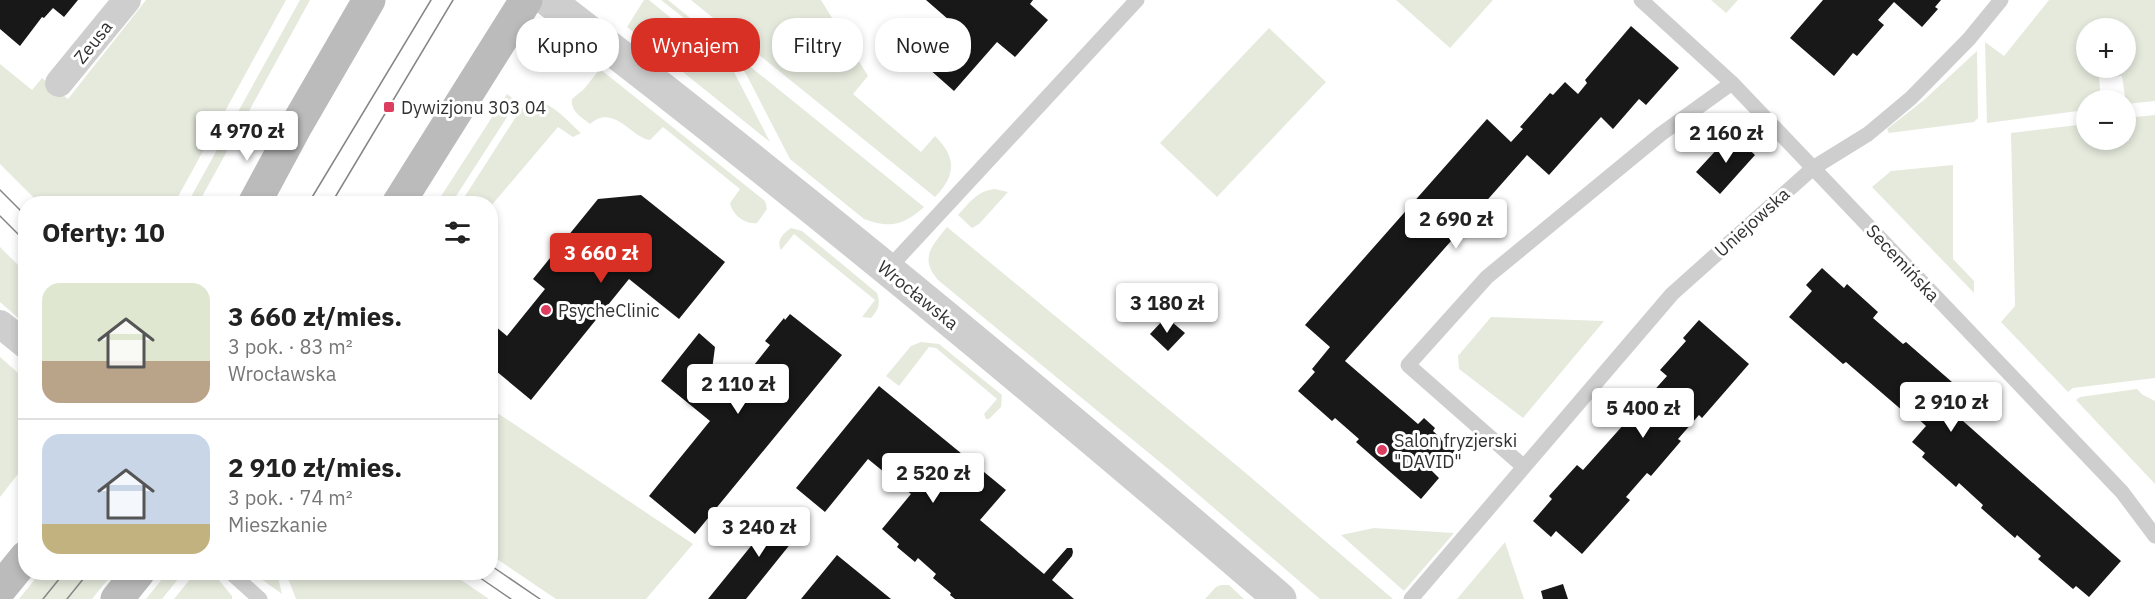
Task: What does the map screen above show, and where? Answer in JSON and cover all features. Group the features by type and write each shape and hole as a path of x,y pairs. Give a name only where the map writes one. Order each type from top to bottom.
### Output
{"main road":[{"path":"258,196 369,0"},
{"path":"403,196 526,0"},
{"path":"0,589 18,567"},
{"path":"117,599 132,580"}],"street":[{"name":"Zeusa","path":"59,83 127,0"},
{"name":"Wrocławska","path":"548,0 785,186 1148,485 1280,599"},
{"path":"0,324 18,339"}],"lane":[{"path":"887,270 1137,0"},
{"name":"Secemińska","path":"1641,0 1732,83 2122,492 2155,536"},
{"name":"Uniejowska","path":"1411,599 1672,294 1813,168 1868,134 1911,98 1969,39 2001,0"},
{"path":"1524,466 1408,365 1486,276 1661,134 1732,83"},
{"path":"239,580 260,599"}],"shaded area":[{"path":"146,0 286,0 178,196 32,196 0,164 0,64 32,90 42,78 68,99"},
{"path":"300,0 310,0 202,196 191,196"},
{"path":"644,0 649,0 671,18 633,18"},
{"path":"661,0 668,0 690,18 684,18"},
{"path":"691,0 821,0 832,18 772,18 772,65 760,56 760,18 713,18"},
{"path":"1396,0 1493,0 1450,48"},
{"path":"1711,0 1738,0 1726,13"},
{"path":"2049,0 2155,0 2155,101 2136,103 2136,90 2124,90 2122,78 2136,78 2136,18 2076,18 2076,78 2099,78 2100,90 2076,90 2076,111 1987,123 1985,42 2004,56"},
{"path":"1269,28 1326,82 1217,197 1160,143"},
{"path":"1977,51 1978,118 1974,122 1889,133 1887,129 1924,100"},
{"path":"863,68 868,76 853,94 921,152 935,136 947,152 950,159 950,174 935,197 780,72 863,72"},
{"path":"598,72 604,72 765,201 767,209 757,223 748,222 736,215 730,203 740,189 663,127 650,140 607,117 590,124 577,113 572,103 572,99 584,89"},
{"path":"683,72 734,72 770,142"},
{"path":"744,72 757,72 924,207 910,218 896,224 882,224 864,219 790,159"},
{"path":"507,94 512,98 511,111 456,196 441,196"},
{"path":"532,102 546,104 581,133 573,137 558,127 498,198 465,196 519,112 525,105"},
{"path":"2155,115 2155,378 2073,388 2068,392 2001,322 2015,306 2011,133 2076,125 2076,150 2136,150 2136,117"},
{"path":"1953,165 1953,259 1974,281 1974,293 1872,187 1891,171"},
{"path":"995,189 1008,192 979,224 972,228 958,215 979,195"},
{"path":"947,227 1241,469 1393,599 1320,599 1172,472 938,280 929,265 930,252"},
{"path":"791,228 802,231 877,293 878,307 871,318 862,317 875,300 794,234 781,250 779,243 781,237"},
{"path":"0,247 18,265 18,318 0,302"},
{"path":"1491,317 1604,321 1523,418 1459,369 1458,356"},
{"path":"921,342 939,344 1002,395 1001,407 989,419 986,419 984,414 997,399 936,348 929,347 899,386 886,376 911,346"},
{"path":"0,357 18,373 18,474 0,497"},
{"path":"2137,389 2155,401 2155,484 2076,400 2080,397"},
{"path":"498,413 693,544 646,599 556,599 498,560"},
{"path":"1374,528 1454,533 1404,591 1341,535"},
{"path":"1505,542 1524,599 1457,599"},
{"path":"34,580 107,580 92,599 19,599"},
{"path":"161,580 177,580 162,599 146,599"},
{"path":"189,580 219,580 232,596 232,599 174,599"},
{"path":"263,580 279,580 282,594"},
{"path":"289,580 461,580 489,599 296,599"},
{"path":"1221,585 1229,585 1244,599 1205,599"}],"building":[{"path":"0,0 78,0 64,17 53,8 44,18 42,17 20,46 0,29"},
{"path":"926,0 1033,0 1030,4 1048,20 1015,57 997,42 971,72 971,18 947,18"},
{"path":"1823,0 1941,0 1935,7 1938,9 1922,27 1894,2 1878,20 1884,25 1857,56 1853,53 1834,76 1790,38"},
{"path":"1631,26 1679,68 1646,105 1639,99 1613,129 1601,117 1549,175 1527,155 1345,361 1418,424 1424,418 1435,428 1433,431 1455,451 1439,469 1432,463 1428,467 1439,478 1421,499 1356,442 1359,439 1335,418 1332,421 1298,391 1315,372 1312,369 1330,347 1305,325 1487,119 1511,142 1523,129 1520,127 1550,93 1553,95 1565,82 1578,94 1587,83 1585,80"},
{"path":"933,72 971,72 954,91"},
{"path":"1732,133 1755,155 1720,194 1696,172"},
{"path":"641,195 725,262 679,319 629,279 531,400 498,373 498,328 507,336 545,289 533,279 598,199"},
{"path":"1822,268 1844,288 1847,284 1878,312 1873,318 1903,344 1906,342 1960,389 1945,405 2121,561 2089,597 2076,586 2073,589 2038,559 2041,556 2017,535 2015,538 1981,508 1983,505 1959,483 1956,487 1922,457 1925,453 1912,442 1926,426 1914,415 1911,418 1846,362 1843,364 1789,317 1812,291 1806,285"},
{"path":"790,314 842,355 695,534 649,496 710,421 661,381 699,333 715,347 712,370 726,382 736,371 742,370 747,374 770,345 765,341"},
{"path":"1166,317 1185,333 1168,351 1150,334"},
{"path":"1699,320 1749,364 1702,418 1699,415 1678,439 1681,441 1651,476 1647,473 1626,497 1630,500 1582,554 1556,531 1551,537 1533,521 1552,499 1549,496 1577,465 1583,470 1667,376 1660,370 1686,341 1683,338"},
{"path":"879,386 1006,490 980,520 1044,574 1067,548 1072,548 1072,556 1052,580 1074,599 955,599 933,578 936,574 918,558 915,562 897,547 899,544 882,529 911,494 868,459 825,512 796,488"},
{"path":"781,509 804,527 746,599 708,599"},
{"path":"837,555 891,599 801,599"},
{"path":"1563,584 1568,599 1543,599 1541,591"}],"tram line":[{"path":"313,196 431,0"},
{"path":"336,196 453,0"},
{"path":"0,190 18,208"},
{"path":"0,216 18,234"},
{"path":"498,570 540,599"},
{"path":"43,599 58,580"},
{"path":"67,599 82,580"},
{"path":"483,580 511,599"}],"place":[{"name":"Dywizjonu 303 04","path":"389,107"},
{"name":"PsycheClinic","path":"546,310"},
{"name":"Salon fryzjerski \"DAVID\"","path":"1382,450"}]}
